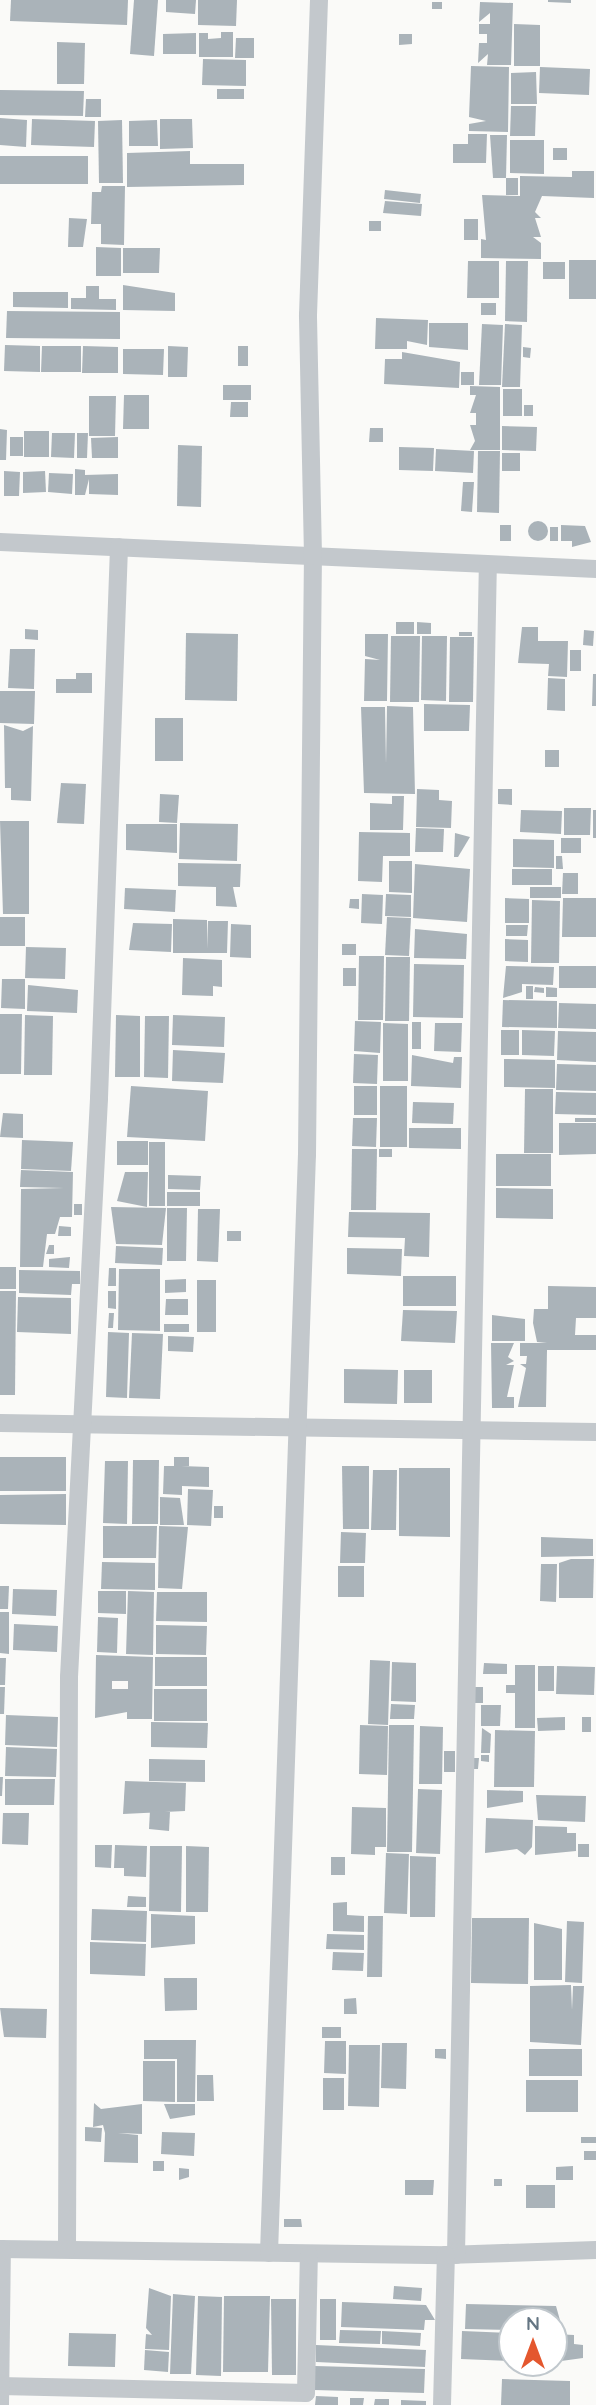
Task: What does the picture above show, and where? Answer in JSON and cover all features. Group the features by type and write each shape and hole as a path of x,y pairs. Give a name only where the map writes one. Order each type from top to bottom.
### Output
{"street":[{"path":"269,2253 307,1166 313,556 308,314 319,0"},
{"path":"0,542 596,569"},
{"path":"67,2249 69,1677 119,547"},
{"path":"442,2405 451,2255 488,565"},
{"path":"0,1423 296,1431 468,1428 596,1432"},
{"path":"0,2405 1,2249 309,2255 451,2255 596,2250"},
{"path":"0,2386 167,2397 306,2393 309,2255"}],"building":[{"path":"11,0 128,0 127,25 10,21"},
{"path":"134,0 158,0 154,56 130,54"},
{"path":"166,0 196,0 195,14 166,12"},
{"path":"198,0 237,0 236,26 198,25"},
{"path":"571,0 571,3 548,2"},
{"path":"432,2 442,2 442,9 432,9"},
{"path":"480,2 513,3 511,65 487,65 488,54 478,63 479,43 487,43 487,34 479,34 479,24 490,24 490,13 479,22"},
{"path":"514,24 540,25 540,66 514,66"},
{"path":"221,32 233,32 233,57 199,57 199,33 208,33 208,39 221,38"},
{"path":"196,33 196,54 163,54 163,34"},
{"path":"399,34 412,34 412,44 399,45"},
{"path":"236,38 254,38 254,58 235,58"},
{"path":"57,42 85,43 84,84 57,84"},
{"path":"203,59 246,60 246,86 202,85"},
{"path":"471,66 509,67 508,132 469,131 469,124 486,121 469,117"},
{"path":"540,67 590,69 589,95 539,93"},
{"path":"536,72 537,104 511,104 511,73"},
{"path":"217,89 244,89 244,99 217,99"},
{"path":"0,90 84,91 83,116 0,115"},
{"path":"86,99 101,99 101,117 85,117"},
{"path":"511,106 536,106 535,136 510,136"},
{"path":"0,118 27,120 26,147 0,145"},
{"path":"32,119 95,121 94,147 31,145"},
{"path":"160,119 192,119 193,148 160,149"},
{"path":"122,120 123,183 99,183 98,121"},
{"path":"157,120 158,146 129,146 129,121"},
{"path":"468,134 487,134 486,163 453,163 453,144 468,144"},
{"path":"490,135 507,135 506,178 493,178"},
{"path":"510,140 544,140 544,174 510,173"},
{"path":"553,148 567,148 567,160 553,160"},
{"path":"190,151 190,164 244,164 244,185 127,187 127,153"},
{"path":"0,156 88,156 88,184 0,184"},
{"path":"572,171 594,171 594,198 542,196 535,212 541,218 535,218 541,237 533,237 541,243 541,259 481,258 481,239 486,240 482,195 520,196 520,176 572,177"},
{"path":"506,178 518,178 518,195 506,195"},
{"path":"102,186 125,186 124,245 101,244 101,224 91,224 92,192 101,192"},
{"path":"385,190 421,194 420,203 384,199"},
{"path":"385,201 422,204 421,216 383,213"},
{"path":"69,218 87,219 83,247 68,247"},
{"path":"464,219 478,219 478,240 464,240"},
{"path":"369,221 381,221 381,231 369,231"},
{"path":"96,247 121,248 121,276 96,276"},
{"path":"123,248 160,248 159,273 123,273"},
{"path":"569,260 596,260 596,299 569,299"},
{"path":"468,261 499,261 499,298 467,298"},
{"path":"506,261 528,261 527,322 505,321"},
{"path":"543,262 565,262 565,279 543,279"},
{"path":"123,285 175,293 175,311 123,310"},
{"path":"86,286 99,286 99,299 116,299 116,310 71,309 71,298 86,298"},
{"path":"13,292 68,292 68,308 13,307"},
{"path":"481,303 496,303 496,315 481,315"},
{"path":"7,311 120,312 120,339 6,338"},
{"path":"376,318 428,320 427,345 407,341 407,349 375,349"},
{"path":"429,323 468,323 468,350 429,347"},
{"path":"482,324 503,325 501,385 479,385"},
{"path":"505,324 522,325 520,387 502,387"},
{"path":"5,345 40,346 40,372 4,371"},
{"path":"42,346 81,346 81,372 41,372"},
{"path":"83,346 118,347 118,373 82,373"},
{"path":"168,346 188,347 187,377 168,377"},
{"path":"238,346 248,346 248,366 238,366"},
{"path":"523,347 531,348 530,358 523,357"},
{"path":"123,349 164,349 163,375 123,374"},
{"path":"402,352 460,362 459,388 384,384 385,359 402,359"},
{"path":"461,372 474,372 474,385 461,385"},
{"path":"223,385 251,385 251,400 223,400"},
{"path":"470,386 500,387 500,450 470,450 475,441 470,425 476,425 476,413 470,413 476,395 470,395"},
{"path":"503,389 522,389 522,416 503,416"},
{"path":"124,395 149,395 149,429 123,429"},
{"path":"89,396 116,396 115,436 89,436"},
{"path":"231,402 248,402 248,417 230,417"},
{"path":"524,405 533,405 533,416 524,416"},
{"path":"502,426 537,427 536,451 502,450"},
{"path":"370,428 383,428 383,442 369,442"},
{"path":"0,429 7,430 6,460 0,460"},
{"path":"24,431 49,431 49,457 24,457"},
{"path":"52,433 75,433 74,458 51,457"},
{"path":"77,433 88,433 87,458 77,458"},
{"path":"10,437 23,437 23,456 10,456"},
{"path":"118,437 118,458 92,458 91,438"},
{"path":"178,445 202,446 201,507 177,506"},
{"path":"399,447 434,448 433,471 399,470"},
{"path":"436,449 474,451 473,473 435,471"},
{"path":"478,451 500,451 499,513 477,512"},
{"path":"502,453 520,453 520,471 502,471"},
{"path":"75,469 85,470 85,475 118,474 118,495 89,494 89,479 85,495 75,495"},
{"path":"4,471 20,472 19,496 4,496"},
{"path":"45,471 46,492 23,493 23,472"},
{"path":"49,473 73,474 72,494 48,492"},
{"path":"463,482 474,482 472,512 461,511"},
{"path":"538,521 545,524 548,531 545,538 538,541 531,538 528,531 531,524"},
{"path":"500,525 511,525 511,541 500,541"},
{"path":"561,525 585,526 591,542 572,547 572,541 561,541"},
{"path":"550,527 558,527 558,541 550,541"},
{"path":"396,622 414,622 414,634 396,634"},
{"path":"417,622 431,623 431,634 417,634"},
{"path":"522,627 538,627 538,641 568,641 567,677 548,676 549,664 518,663"},
{"path":"25,629 38,630 38,640 25,639"},
{"path":"584,630 594,631 593,646 583,645"},
{"path":"459,632 472,632 472,636 459,636"},
{"path":"186,633 238,634 237,701 185,700"},
{"path":"365,634 388,634 387,701 364,701 365,659 380,660 365,656"},
{"path":"391,636 420,636 419,702 390,702"},
{"path":"422,636 447,636 446,701 421,700"},
{"path":"450,637 474,637 473,702 449,702"},
{"path":"10,649 35,649 34,689 8,688"},
{"path":"570,650 581,650 581,671 570,671"},
{"path":"76,673 92,673 92,693 56,693 56,679 76,679"},
{"path":"593,674 596,674 596,706 592,706"},
{"path":"548,678 565,679 565,711 547,710"},
{"path":"0,691 35,691 34,724 0,723"},
{"path":"424,704 470,705 469,731 424,731"},
{"path":"387,706 413,707 415,794 364,793 361,707 385,707 386,764"},
{"path":"155,718 183,718 183,761 155,761"},
{"path":"4,725 23,731 33,726 31,801 11,800 11,788 5,788"},
{"path":"545,750 559,750 559,767 545,767"},
{"path":"61,783 86,784 84,824 57,823"},
{"path":"417,789 439,790 439,800 452,801 451,828 416,827"},
{"path":"498,789 512,789 512,805 498,804"},
{"path":"160,794 179,795 177,823 159,822"},
{"path":"392,796 404,796 403,830 370,830 370,803 392,804"},
{"path":"564,808 591,808 590,835 564,835"},
{"path":"521,810 562,811 561,834 520,832"},
{"path":"593,810 596,810 596,838 593,838"},
{"path":"0,821 29,821 29,914 3,914"},
{"path":"180,823 238,824 237,861 179,859"},
{"path":"126,824 177,824 177,853 126,850"},
{"path":"416,828 444,829 443,852 415,852"},
{"path":"359,832 410,833 410,856 383,856 382,882 358,881"},
{"path":"455,833 470,837 458,857 454,857"},
{"path":"561,838 581,838 581,853 561,853"},
{"path":"513,839 554,840 554,868 513,867"},
{"path":"556,856 562,856 563,869 556,869"},
{"path":"389,861 412,861 412,893 389,892"},
{"path":"178,863 241,864 240,887 233,887 237,907 216,906 216,887 178,886"},
{"path":"415,864 470,869 467,922 413,918"},
{"path":"512,869 552,869 552,885 512,885"},
{"path":"563,873 578,873 578,894 562,894"},
{"path":"530,887 561,887 561,898 530,898"},
{"path":"125,888 176,890 175,912 124,909"},
{"path":"362,894 383,895 382,924 361,923"},
{"path":"386,894 411,895 411,917 385,916"},
{"path":"505,898 529,899 529,923 505,923"},
{"path":"563,898 596,898 596,937 562,937"},
{"path":"350,899 359,899 359,909 349,908"},
{"path":"532,900 560,901 559,963 531,963"},
{"path":"0,917 25,917 25,946 0,946"},
{"path":"387,917 411,918 409,956 385,955"},
{"path":"173,919 207,920 207,949 208,921 228,921 227,953 173,953"},
{"path":"133,923 172,924 171,952 129,950"},
{"path":"231,924 251,925 251,958 230,957"},
{"path":"506,925 528,925 527,936 506,936"},
{"path":"415,929 467,934 466,959 414,958"},
{"path":"505,939 528,940 528,962 505,961"},
{"path":"342,944 356,944 356,955 342,955"},
{"path":"26,947 66,948 65,979 25,978"},
{"path":"359,956 384,956 383,1020 358,1020"},
{"path":"386,957 410,957 409,1021 385,1021"},
{"path":"183,958 222,960 222,987 213,986 213,996 182,995"},
{"path":"414,964 464,965 463,1018 413,1017"},
{"path":"506,966 554,967 553,985 522,984 522,992 503,998"},
{"path":"559,966 596,966 596,988 559,988"},
{"path":"343,968 356,968 356,986 343,986"},
{"path":"2,979 25,979 25,1009 1,1008"},
{"path":"28,985 78,990 77,1013 27,1011"},
{"path":"526,986 533,986 533,999 526,999"},
{"path":"535,987 544,988 544,993 534,992"},
{"path":"546,987 557,988 557,997 546,997"},
{"path":"503,1000 557,1001 557,1028 502,1027"},
{"path":"559,1003 596,1004 596,1029 558,1028"},
{"path":"0,1014 22,1014 21,1074 0,1074"},
{"path":"25,1015 53,1016 52,1075 24,1075"},
{"path":"116,1015 140,1016 140,1077 115,1077"},
{"path":"173,1015 225,1017 224,1047 172,1045"},
{"path":"145,1016 169,1016 168,1078 144,1077"},
{"path":"355,1021 381,1022 380,1053 354,1051"},
{"path":"412,1022 421,1022 421,1049 412,1049"},
{"path":"383,1023 408,1024 408,1081 383,1081"},
{"path":"435,1023 462,1023 461,1052 434,1051"},
{"path":"501,1030 519,1030 519,1055 501,1055"},
{"path":"522,1030 555,1031 554,1056 522,1055"},
{"path":"558,1031 596,1032 596,1062 557,1060"},
{"path":"173,1050 225,1053 223,1083 172,1081"},
{"path":"354,1054 378,1055 377,1084 353,1083"},
{"path":"412,1055 453,1063 454,1057 462,1057 461,1088 411,1086"},
{"path":"504,1059 555,1060 555,1088 504,1087"},
{"path":"557,1064 596,1065 596,1091 556,1090"},
{"path":"131,1086 208,1091 205,1141 127,1137"},
{"path":"354,1086 377,1086 377,1115 354,1115"},
{"path":"380,1086 407,1086 407,1147 380,1147"},
{"path":"525,1089 553,1089 553,1153 524,1153"},
{"path":"556,1092 596,1093 596,1115 555,1114"},
{"path":"413,1102 454,1103 453,1124 412,1123"},
{"path":"3,1113 23,1114 23,1138 0,1137"},
{"path":"353,1118 377,1118 376,1147 352,1146"},
{"path":"575,1118 596,1118 596,1122 575,1122"},
{"path":"559,1123 596,1123 596,1154 559,1155"},
{"path":"409,1128 461,1128 461,1149 409,1148"},
{"path":"22,1140 73,1142 71,1171 21,1169"},
{"path":"117,1141 148,1141 148,1165 117,1165"},
{"path":"149,1142 165,1142 165,1206 149,1206"},
{"path":"352,1149 377,1149 376,1210 351,1210"},
{"path":"379,1149 392,1149 392,1157 379,1157"},
{"path":"496,1154 551,1154 551,1186 496,1186"},
{"path":"21,1170 73,1172 72,1217 60,1217 55,1234 47,1234 43,1267 20,1267 21,1189 64,1188 20,1187"},
{"path":"125,1172 148,1172 147,1207 117,1201"},
{"path":"168,1175 201,1176 200,1190 168,1189"},
{"path":"496,1188 553,1189 553,1219 496,1218"},
{"path":"167,1192 200,1192 200,1206 167,1206"},
{"path":"74,1204 82,1204 82,1215 74,1215"},
{"path":"111,1207 166,1208 162,1245 116,1244"},
{"path":"167,1208 187,1208 186,1261 167,1261"},
{"path":"198,1209 220,1209 218,1262 197,1261"},
{"path":"349,1212 430,1213 429,1257 404,1256 405,1238 348,1237"},
{"path":"59,1226 71,1227 71,1236 58,1236"},
{"path":"227,1231 241,1231 241,1241 227,1241"},
{"path":"49,1245 54,1245 54,1254 46,1254"},
{"path":"116,1246 163,1248 162,1265 115,1263"},
{"path":"347,1248 402,1249 401,1276 347,1274"},
{"path":"70,1257 69,1268 49,1267 49,1259"},
{"path":"0,1267 16,1267 16,1289 0,1289"},
{"path":"109,1268 116,1268 116,1286 108,1286"},
{"path":"119,1269 160,1269 160,1331 118,1330"},
{"path":"19,1270 80,1271 80,1284 72,1284 71,1295 19,1293"},
{"path":"403,1276 456,1276 456,1306 403,1306"},
{"path":"186,1279 186,1292 165,1293 165,1280"},
{"path":"197,1280 216,1280 216,1332 197,1332"},
{"path":"548,1286 596,1287 596,1318 576,1318 575,1335 596,1335 596,1350 547,1350 546,1407 518,1407 526,1368 520,1364 526,1364 527,1356 520,1356 520,1343 547,1343 537,1342 533,1323 534,1309 548,1309"},
{"path":"0,1291 16,1291 15,1395 0,1395"},
{"path":"108,1291 116,1291 116,1309 108,1308"},
{"path":"18,1297 71,1298 71,1334 17,1332"},
{"path":"166,1299 188,1299 188,1315 165,1315"},
{"path":"403,1310 457,1311 455,1343 401,1341"},
{"path":"109,1313 114,1313 113,1328 108,1328"},
{"path":"492,1315 525,1319 525,1341 492,1341"},
{"path":"164,1324 189,1324 189,1332 164,1332"},
{"path":"108,1332 129,1333 127,1398 106,1397"},
{"path":"132,1333 163,1334 160,1399 129,1398"},
{"path":"168,1336 194,1337 193,1352 168,1351"},
{"path":"491,1343 514,1343 508,1357 514,1361 506,1365 514,1365 507,1397 514,1397 514,1408 492,1408"},
{"path":"344,1369 398,1370 397,1404 344,1403"},
{"path":"404,1370 432,1370 432,1403 404,1403"},
{"path":"0,1457 66,1457 66,1491 0,1491"},
{"path":"174,1457 189,1457 189,1466 181,1466 209,1467 209,1487 182,1486 182,1495 163,1494 164,1466 174,1466"},
{"path":"133,1460 159,1460 158,1524 132,1524"},
{"path":"105,1461 128,1461 127,1524 103,1523"},
{"path":"342,1466 369,1466 369,1529 343,1529"},
{"path":"399,1468 450,1468 450,1537 399,1536"},
{"path":"373,1470 397,1470 396,1530 371,1530"},
{"path":"188,1489 213,1490 211,1526 187,1525"},
{"path":"66,1494 66,1525 0,1524 0,1495"},
{"path":"160,1497 180,1498 184,1525 160,1525"},
{"path":"214,1506 223,1506 223,1518 214,1518"},
{"path":"103,1526 157,1526 156,1558 103,1558"},
{"path":"159,1526 188,1527 182,1589 158,1588"},
{"path":"341,1532 366,1533 365,1563 340,1563"},
{"path":"541,1537 593,1539 593,1556 541,1557"},
{"path":"571,1559 594,1559 593,1598 559,1598 559,1563"},
{"path":"102,1562 155,1563 155,1590 101,1589"},
{"path":"541,1564 557,1564 556,1602 540,1601"},
{"path":"338,1566 364,1566 364,1597 338,1597"},
{"path":"0,1586 9,1586 8,1609 0,1609"},
{"path":"13,1589 57,1590 56,1616 12,1614"},
{"path":"98,1591 126,1591 126,1614 98,1613"},
{"path":"128,1591 154,1592 153,1655 126,1654"},
{"path":"157,1592 207,1592 207,1622 156,1621"},
{"path":"0,1612 9,1612 9,1654 0,1653"},
{"path":"98,1617 118,1618 117,1653 97,1652"},
{"path":"14,1624 58,1626 57,1652 13,1650"},
{"path":"156,1625 207,1626 206,1655 156,1654"},
{"path":"96,1655 153,1657 152,1719 127,1719 127,1712 95,1718","holes":["112,1681 128,1681 128,1689 112,1689"]},
{"path":"155,1657 207,1657 207,1686 155,1686"},
{"path":"0,1658 6,1658 5,1685 0,1685"},
{"path":"370,1660 390,1661 388,1725 368,1724"},
{"path":"392,1662 416,1663 416,1702 391,1701"},
{"path":"484,1663 507,1664 507,1674 483,1674"},
{"path":"515,1665 535,1665 535,1728 515,1728 515,1693 506,1693 506,1685 515,1685"},
{"path":"538,1666 554,1666 554,1691 538,1691"},
{"path":"557,1666 595,1667 594,1695 556,1694"},
{"path":"0,1687 5,1687 4,1714 0,1714"},
{"path":"473,1687 483,1687 483,1703 474,1703"},
{"path":"154,1689 207,1689 207,1721 154,1721"},
{"path":"391,1704 415,1705 414,1719 390,1719"},
{"path":"481,1705 501,1705 500,1726 481,1726"},
{"path":"6,1715 58,1717 57,1747 5,1745"},
{"path":"565,1717 565,1730 538,1731 537,1718"},
{"path":"582,1717 591,1717 591,1732 582,1732"},
{"path":"151,1722 208,1723 207,1748 151,1747"},
{"path":"360,1725 388,1726 387,1775 359,1774"},
{"path":"389,1725 414,1725 412,1852 387,1852"},
{"path":"420,1726 443,1727 442,1784 419,1784"},
{"path":"482,1728 491,1734 490,1753 481,1753"},
{"path":"495,1730 535,1731 534,1787 494,1787"},
{"path":"6,1747 57,1749 56,1777 5,1776"},
{"path":"444,1751 455,1751 455,1772 444,1772"},
{"path":"481,1755 489,1755 489,1762 481,1761"},
{"path":"469,1758 479,1758 478,1769 469,1769"},
{"path":"149,1759 205,1760 205,1782 149,1781"},
{"path":"0,1777 3,1777 2,1796 0,1796"},
{"path":"5,1779 55,1779 54,1805 5,1805"},
{"path":"125,1781 186,1783 185,1811 123,1814"},
{"path":"418,1789 442,1790 440,1854 416,1853"},
{"path":"487,1790 523,1791 523,1802 487,1808"},
{"path":"536,1795 586,1796 585,1822 538,1820"},
{"path":"352,1807 386,1808 386,1847 375,1847 375,1855 351,1854"},
{"path":"150,1810 170,1812 169,1831 149,1829"},
{"path":"3,1813 29,1813 28,1845 2,1844"},
{"path":"486,1818 533,1820 532,1847 525,1855 517,1849 485,1853"},
{"path":"535,1826 567,1827 567,1833 576,1833 576,1851 535,1855"},
{"path":"578,1844 589,1844 589,1857 578,1857"},
{"path":"95,1845 112,1845 111,1868 95,1867"},
{"path":"115,1845 147,1846 146,1877 124,1876 124,1868 114,1868"},
{"path":"150,1846 182,1846 181,1912 149,1911"},
{"path":"186,1846 209,1847 208,1912 186,1912"},
{"path":"386,1853 409,1854 407,1914 384,1913"},
{"path":"410,1856 436,1857 435,1917 410,1917"},
{"path":"331,1857 345,1857 345,1875 331,1875"},
{"path":"128,1896 146,1897 146,1907 127,1907"},
{"path":"347,1902 347,1915 364,1916 364,1932 333,1931 333,1903"},
{"path":"92,1909 147,1911 146,1942 91,1940"},
{"path":"151,1914 195,1916 195,1944 151,1948"},
{"path":"368,1916 383,1916 382,1977 367,1977"},
{"path":"472,1918 529,1918 528,1984 471,1983"},
{"path":"567,1921 584,1922 582,1983 565,1982"},
{"path":"534,1923 562,1929 562,1980 534,1980"},
{"path":"327,1934 364,1935 364,1950 326,1949"},
{"path":"90,1942 146,1944 145,1976 90,1974"},
{"path":"333,1952 364,1953 363,1971 332,1970"},
{"path":"164,1978 197,1978 197,2010 165,2011"},
{"path":"571,1985 572,2010 573,1986 584,1986 581,2045 530,2042 530,1986"},
{"path":"356,1998 357,2014 344,2014 344,1999"},
{"path":"0,2008 47,2009 46,2038 4,2037"},
{"path":"322,2027 341,2027 341,2038 322,2038"},
{"path":"144,2040 196,2040 195,2102 177,2102 177,2059 144,2059"},
{"path":"325,2041 346,2041 346,2074 324,2073"},
{"path":"382,2043 407,2043 406,2089 381,2088"},
{"path":"349,2045 380,2045 379,2107 348,2106"},
{"path":"435,2049 446,2049 446,2059 435,2058"},
{"path":"529,2049 582,2049 582,2076 529,2076"},
{"path":"143,2061 175,2061 175,2102 143,2101"},
{"path":"197,2075 213,2075 214,2101 197,2101"},
{"path":"323,2078 344,2078 344,2110 323,2110"},
{"path":"526,2080 578,2080 578,2112 526,2112"},
{"path":"94,2103 101,2109 142,2104 142,2134 118,2133 138,2135 138,2163 104,2162 105,2133 103,2125 93,2127"},
{"path":"164,2104 195,2104 195,2115 170,2119"},
{"path":"85,2127 102,2128 101,2142 85,2141"},
{"path":"162,2132 195,2133 194,2156 161,2154"},
{"path":"581,2137 596,2137 596,2143 581,2143"},
{"path":"584,2151 596,2151 596,2160 584,2160"},
{"path":"153,2161 164,2161 164,2171 153,2171"},
{"path":"573,2166 573,2180 556,2180 556,2167"},
{"path":"179,2168 189,2169 189,2177 179,2180"},
{"path":"494,2179 502,2179 502,2186 494,2186"},
{"path":"405,2180 434,2180 433,2195 405,2195"},
{"path":"526,2185 555,2185 555,2208 526,2208"},
{"path":"284,2219 301,2219 302,2227 284,2227"},
{"path":"394,2286 422,2288 421,2301 393,2299"},
{"path":"149,2288 171,2296 169,2350 145,2349 146,2334 152,2335 146,2328"},
{"path":"173,2294 195,2296 191,2374 170,2374"},
{"path":"198,2296 222,2297 221,2376 196,2375"},
{"path":"224,2296 270,2296 268,2372 223,2372"},
{"path":"271,2299 296,2299 296,2375 272,2375"},
{"path":"320,2299 336,2299 336,2340 320,2340"},
{"path":"342,2302 426,2305 435,2320 425,2320 424,2330 341,2327"},
{"path":"466,2304 556,2307 498,2307 498,2330 465,2329"},
{"path":"340,2330 381,2331 380,2344 339,2343"},
{"path":"382,2331 421,2333 420,2346 382,2344"},
{"path":"462,2331 498,2332 498,2360 461,2359"},
{"path":"69,2333 116,2334 115,2367 68,2366"},
{"path":"568,2335 574,2335 574,2344 583,2345 583,2358 568,2360"},
{"path":"316,2345 426,2350 425,2367 316,2362"},
{"path":"145,2350 169,2352 168,2372 144,2370"},
{"path":"315,2366 425,2369 424,2393 314,2390"},
{"path":"502,2379 570,2381 570,2405 501,2405"},
{"path":"316,2396 338,2397 338,2405 315,2405"},
{"path":"350,2398 364,2398 363,2405 350,2405"},
{"path":"375,2399 389,2399 389,2405 374,2405"},
{"path":"401,2400 426,2401 426,2405 401,2405"}]}
